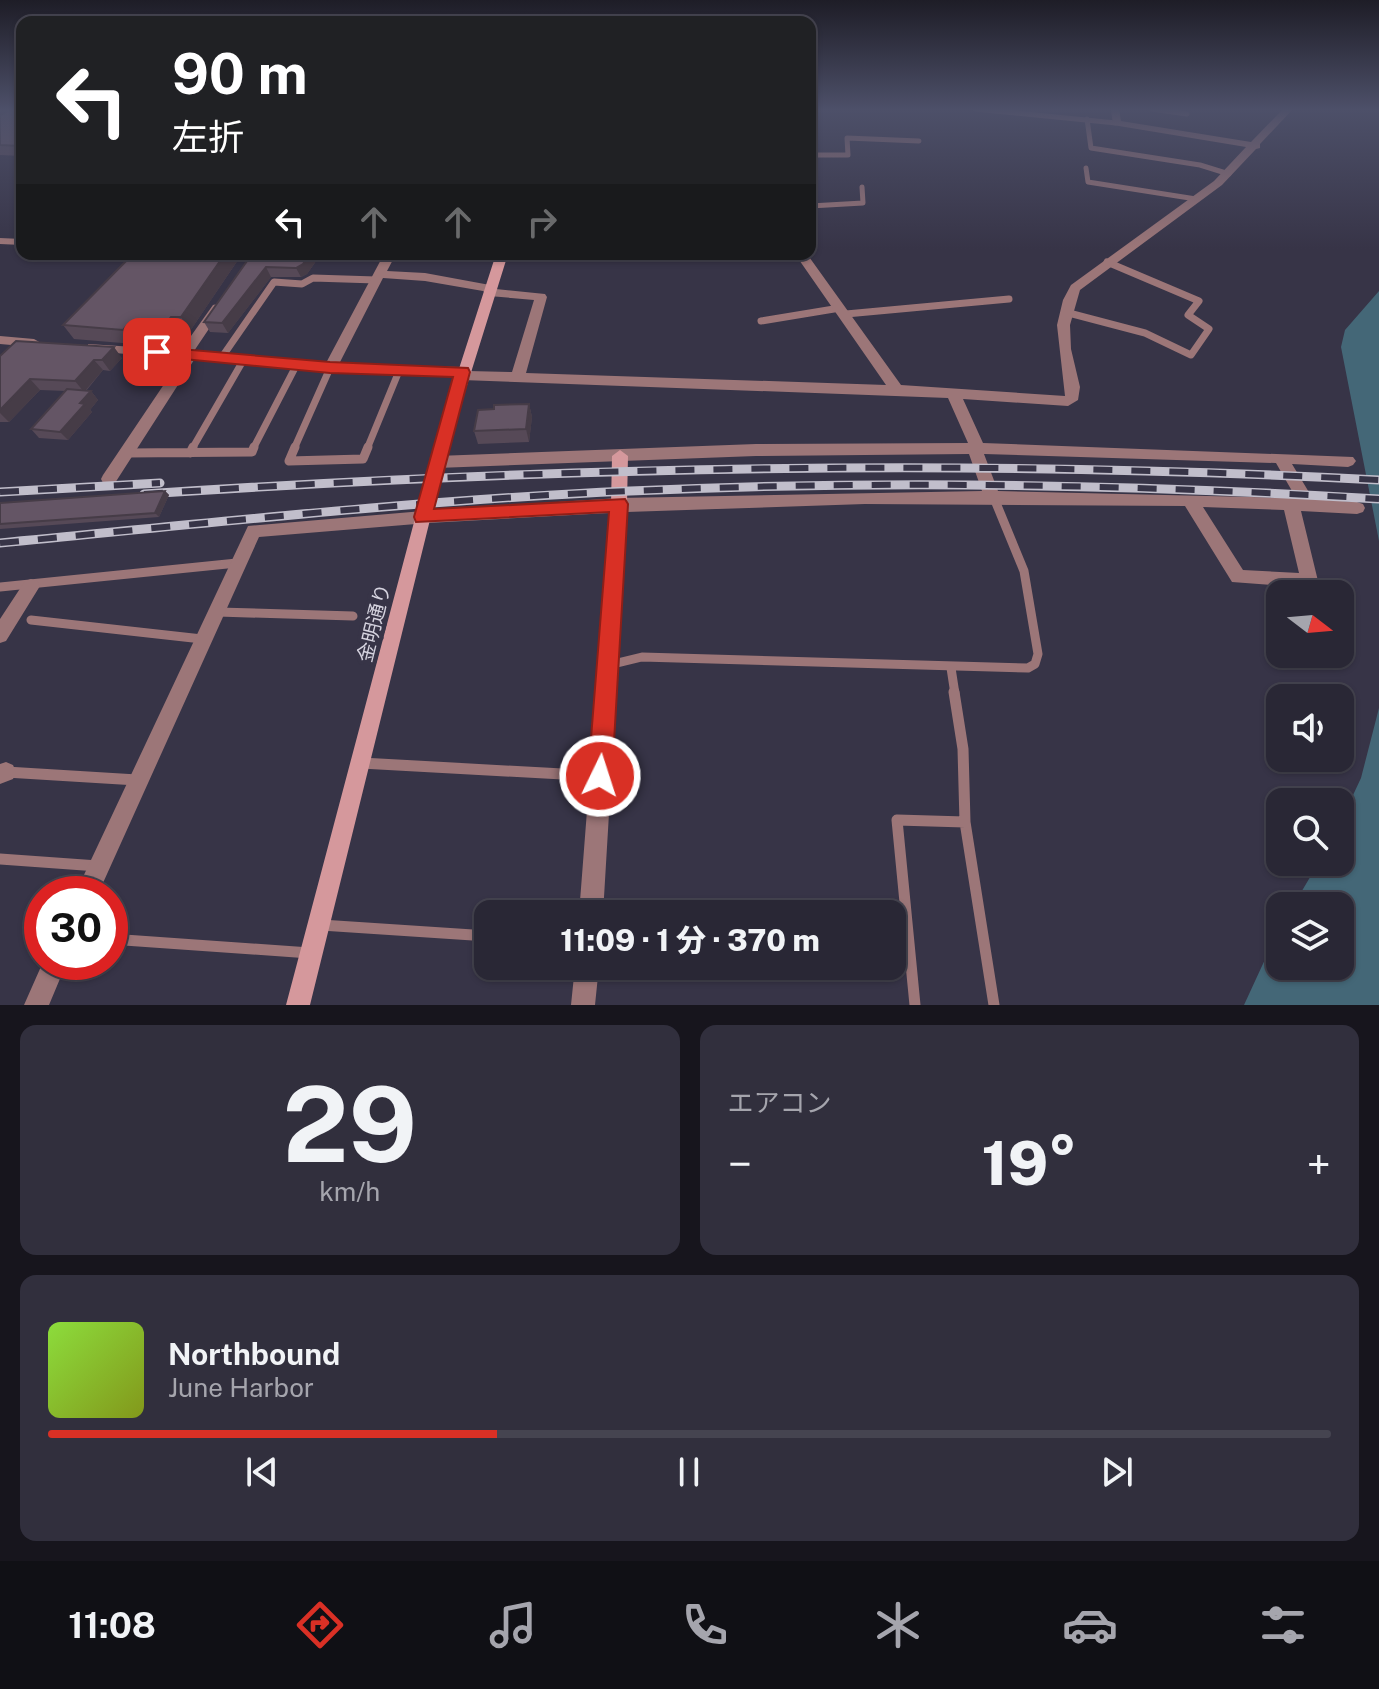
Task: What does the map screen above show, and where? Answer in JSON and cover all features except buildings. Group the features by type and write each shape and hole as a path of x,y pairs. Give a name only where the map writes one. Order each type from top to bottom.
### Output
{"street":[{"path":"79,346 330,368 897,390 1068,401 1073,397 1073,387 1062,336 1064,312 1075,288 1229,174 1247,156"},
{"path":"330,368 387,260"},
{"name":"金明通り","path":"298,1005 437,462 462,373 500,260"},
{"path":"805,260 897,390"},
{"path":"378,277 425,277 490,291 541,297 518,376"},
{"path":"109,479 228,291"},
{"path":"0,340 14,347 49,344"},
{"path":"953,393 992,495"},
{"path":"437,462 976,448 1348,461"},
{"path":"592,900 620,456"},
{"path":"1190,500 1238,577 1309,581 1299,505 1281,458"},
{"path":"94,876 254,531 619,504 992,495 1357,508"},
{"path":"0,635 31,586"},
{"path":"36,1005 47,980"},
{"path":"583,1005 586,980"}],"lane":[{"path":"1142,156 1200,165 1229,174"},
{"path":"1086,168 1088,182 1196,199"},
{"path":"816,206 863,203 862,187"},
{"path":"1064,312 1145,333 1191,355 1209,329 1188,315 1199,301 1107,262"},
{"path":"222,357 274,282 302,284 313,278 378,277"},
{"path":"761,321 843,311 1009,299"},
{"path":"190,453 244,359"},
{"path":"127,453 252,452 297,364"},
{"path":"330,368 289,461 363,459 399,371"},
{"path":"609,665 642,657 1028,668 1035,664 1038,654 1024,571 992,495"},
{"path":"0,587 238,563"},
{"path":"215,611 353,616"},
{"path":"31,620 202,639"},
{"path":"951,668 963,749 965,822 994,1005"},
{"path":"361,763 600,776"},
{"path":"3,773 137,780"},
{"path":"915,1005 897,820 965,822"},
{"path":"0,859 98,866"},
{"path":"318,924 474,935"},
{"path":"128,940 311,953"}],"water":[{"path":"1379,291 1379,541 1341,347 1345,330"},
{"path":"1379,708 1379,1005 1244,1005 1266,957 1266,980 1354,980 1354,892 1301,892 1311,876 1354,876 1354,793 1361,778"}],"railway":[{"path":"144,494 453,477 761,469 1070,469 1379,480"},
{"path":"0,492 160,483"},
{"path":"0,543 393,506 551,495 724,488 1004,485 1379,499"}],"route":[{"path":"157,352 330,368 462,372 423,517 619,504 600,776"}]}
